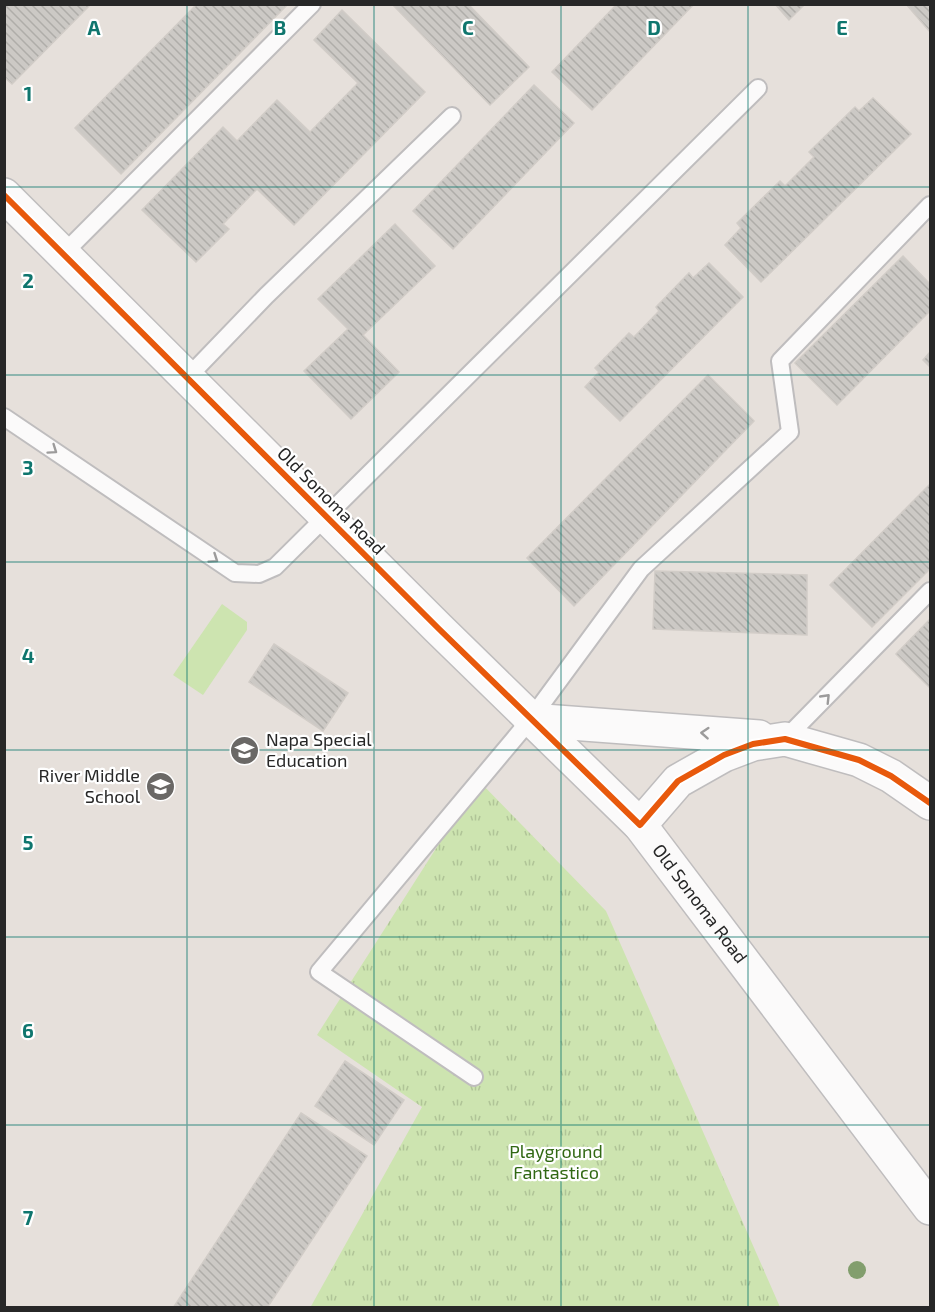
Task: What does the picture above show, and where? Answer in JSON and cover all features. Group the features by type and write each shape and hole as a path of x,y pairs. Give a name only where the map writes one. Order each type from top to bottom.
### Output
{"main road":[{"name":"Old Sonoma Road","path":"4,195 530,720 640,825 930,1208"},
{"path":"530,720 785,739 859,760 891,776 930,803"},
{"path":"640,825 678,781 734,751 753,744 785,739"}],"lane":[{"path":"63,254 312,4"},
{"path":"4,417 235,573 259,574 275,567 758,88"},
{"path":"188,377 266,296 452,116"},
{"path":"474,1077 319,972 530,720 641,569 790,432 780,361 930,205"},
{"path":"785,739 930,591"}],"green space":[{"path":"222,604 247,622 247,630 203,695 173,675"},
{"name":"Playground Fantastico","path":"479,781 606,911 780,1307 310,1308 422,1107 317,1035"}],"building":[{"path":"4,4 91,4 12,84 4,77"},
{"path":"197,4 288,4 121,174 75,128"},
{"path":"392,4 468,4 529,67 490,105"},
{"path":"617,4 694,4 592,110 552,72"},
{"path":"775,4 805,4 789,20"},
{"path":"906,4 930,4 930,32"},
{"path":"342,10 425,92 294,225 257,189 223,224 229,229 196,262 142,210 223,127 237,141 277,100 310,132 358,83 314,40"},
{"path":"534,85 574,123 453,249 413,211"},
{"path":"873,98 911,134 761,282 725,245 741,228 737,223 780,181 785,186 814,157 809,152 855,107 859,111"},
{"path":"395,224 435,266 363,335 399,372 351,419 304,371 348,329 318,299"},
{"path":"903,256 930,284 930,311 837,405 795,363"},
{"path":"709,263 743,297 620,421 585,387 599,372 595,368 629,333 634,337 659,311 656,307 689,273 693,278"},
{"path":"930,352 930,367 923,360"},
{"path":"708,375 754,421 574,606 527,558"},
{"path":"930,484 930,569 872,627 830,585"},
{"path":"655,571 807,575 807,635 653,629"},
{"path":"930,619 930,688 896,654"},
{"path":"274,644 348,693 323,731 249,682"},
{"path":"345,1061 404,1100 374,1145 315,1106"},
{"path":"301,1113 367,1156 267,1308 173,1308"}],"cycle path":[{"path":"4,195 438,628 640,825 678,781 724,755 753,744 785,739 859,760 891,776 930,803"}],"place":[{"name":"Napa Special Education","path":"245,750"},
{"name":"River Middle School","path":"161,786"}]}
